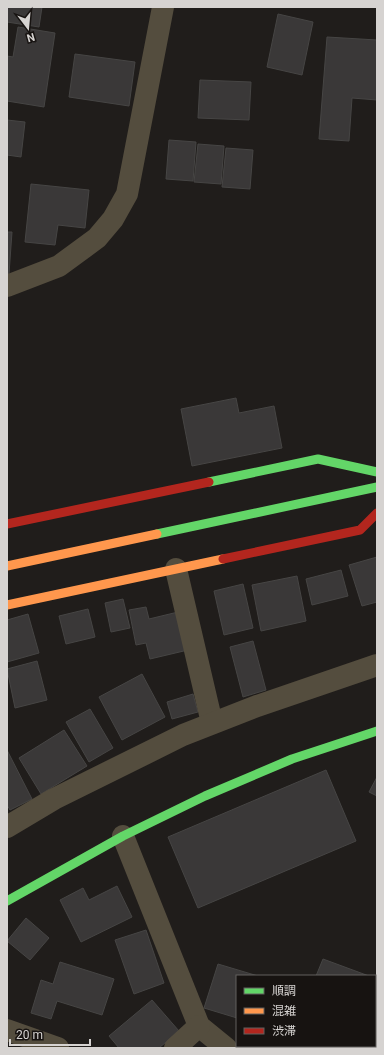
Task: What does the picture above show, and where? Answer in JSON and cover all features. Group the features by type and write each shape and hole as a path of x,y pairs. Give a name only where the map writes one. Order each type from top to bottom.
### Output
{"street":[{"path":"7,286 59,266 97,238 113,219 127,194 163,7"},
{"path":"7,524 318,459 377,472"},
{"path":"7,566 377,487"},
{"path":"7,605 360,530 377,513"},
{"path":"176,569 212,723"},
{"path":"7,827 54,799 183,735 212,723 377,664"},
{"path":"7,901 123,836 205,796 292,759 377,730"},
{"path":"123,836 199,1026 226,1048"},
{"path":"175,1048 199,1026"},
{"path":"7,1030 58,1048"}],"building":[{"path":"7,7 42,7 39,27 7,22"},
{"path":"278,14 313,22 302,75 267,67"},
{"path":"18,27 55,33 44,107 7,101 7,56 13,57"},
{"path":"327,37 377,40 377,100 352,98 349,141 319,139"},
{"path":"75,54 135,62 129,106 69,97"},
{"path":"200,80 251,82 249,120 198,118"},
{"path":"7,120 25,122 21,157 7,155"},
{"path":"169,140 196,142 193,181 166,179"},
{"path":"198,144 224,146 221,184 194,182"},
{"path":"226,148 253,150 250,189 222,187"},
{"path":"31,184 89,190 85,228 58,225 55,245 25,242"},
{"path":"7,232 12,232 9,274 7,274"},
{"path":"236,398 239,413 274,406 282,448 192,466 181,409"},
{"path":"377,557 377,602 362,606 349,565"},
{"path":"341,570 348,596 312,605 306,579"},
{"path":"297,576 306,621 261,631 252,585"},
{"path":"243,584 253,628 224,635 214,591"},
{"path":"123,599 130,628 111,632 105,603"},
{"path":"146,607 149,619 178,612 188,650 150,659 146,643 136,645 129,610"},
{"path":"88,609 95,637 66,644 59,616"},
{"path":"28,614 39,653 7,662 7,620"},
{"path":"253,641 266,690 243,697 230,647"},
{"path":"37,661 47,700 15,708 7,669"},
{"path":"142,674 165,717 122,740 99,697"},
{"path":"193,694 198,712 172,719 167,702"},
{"path":"90,709 113,748 89,762 66,722"},
{"path":"64,730 87,766 41,794 19,758"},
{"path":"7,750 32,799 10,810 7,805"},
{"path":"326,770 356,841 198,908 168,837"},
{"path":"377,777 377,796 369,792"},
{"path":"117,886 132,917 81,942 60,900 83,888 89,900"},
{"path":"26,918 49,938 30,960 7,941"},
{"path":"146,930 164,983 134,994 115,940"},
{"path":"323,959 366,975 316,975"},
{"path":"60,962 114,979 102,1015 57,1001 51,1019 31,1013 41,980 53,984"},
{"path":"218,964 255,975 236,975 236,1018 204,1008"},
{"path":"376,978 377,979 376,1020"},
{"path":"152,1000 179,1031 159,1048 119,1048 109,1036"},
{"path":"274,1047 366,1047 366,1048"}],"traffic: fast":[{"path":"209,482 318,459 377,472"},
{"path":"157,534 377,487"},
{"path":"7,901 123,836 205,796 292,759 377,731"}],"traffic: slow":[{"path":"7,566 157,534"},
{"path":"7,605 223,559"}],"traffic: jam":[{"path":"7,524 209,482"},
{"path":"223,559 360,530 377,513"}]}
